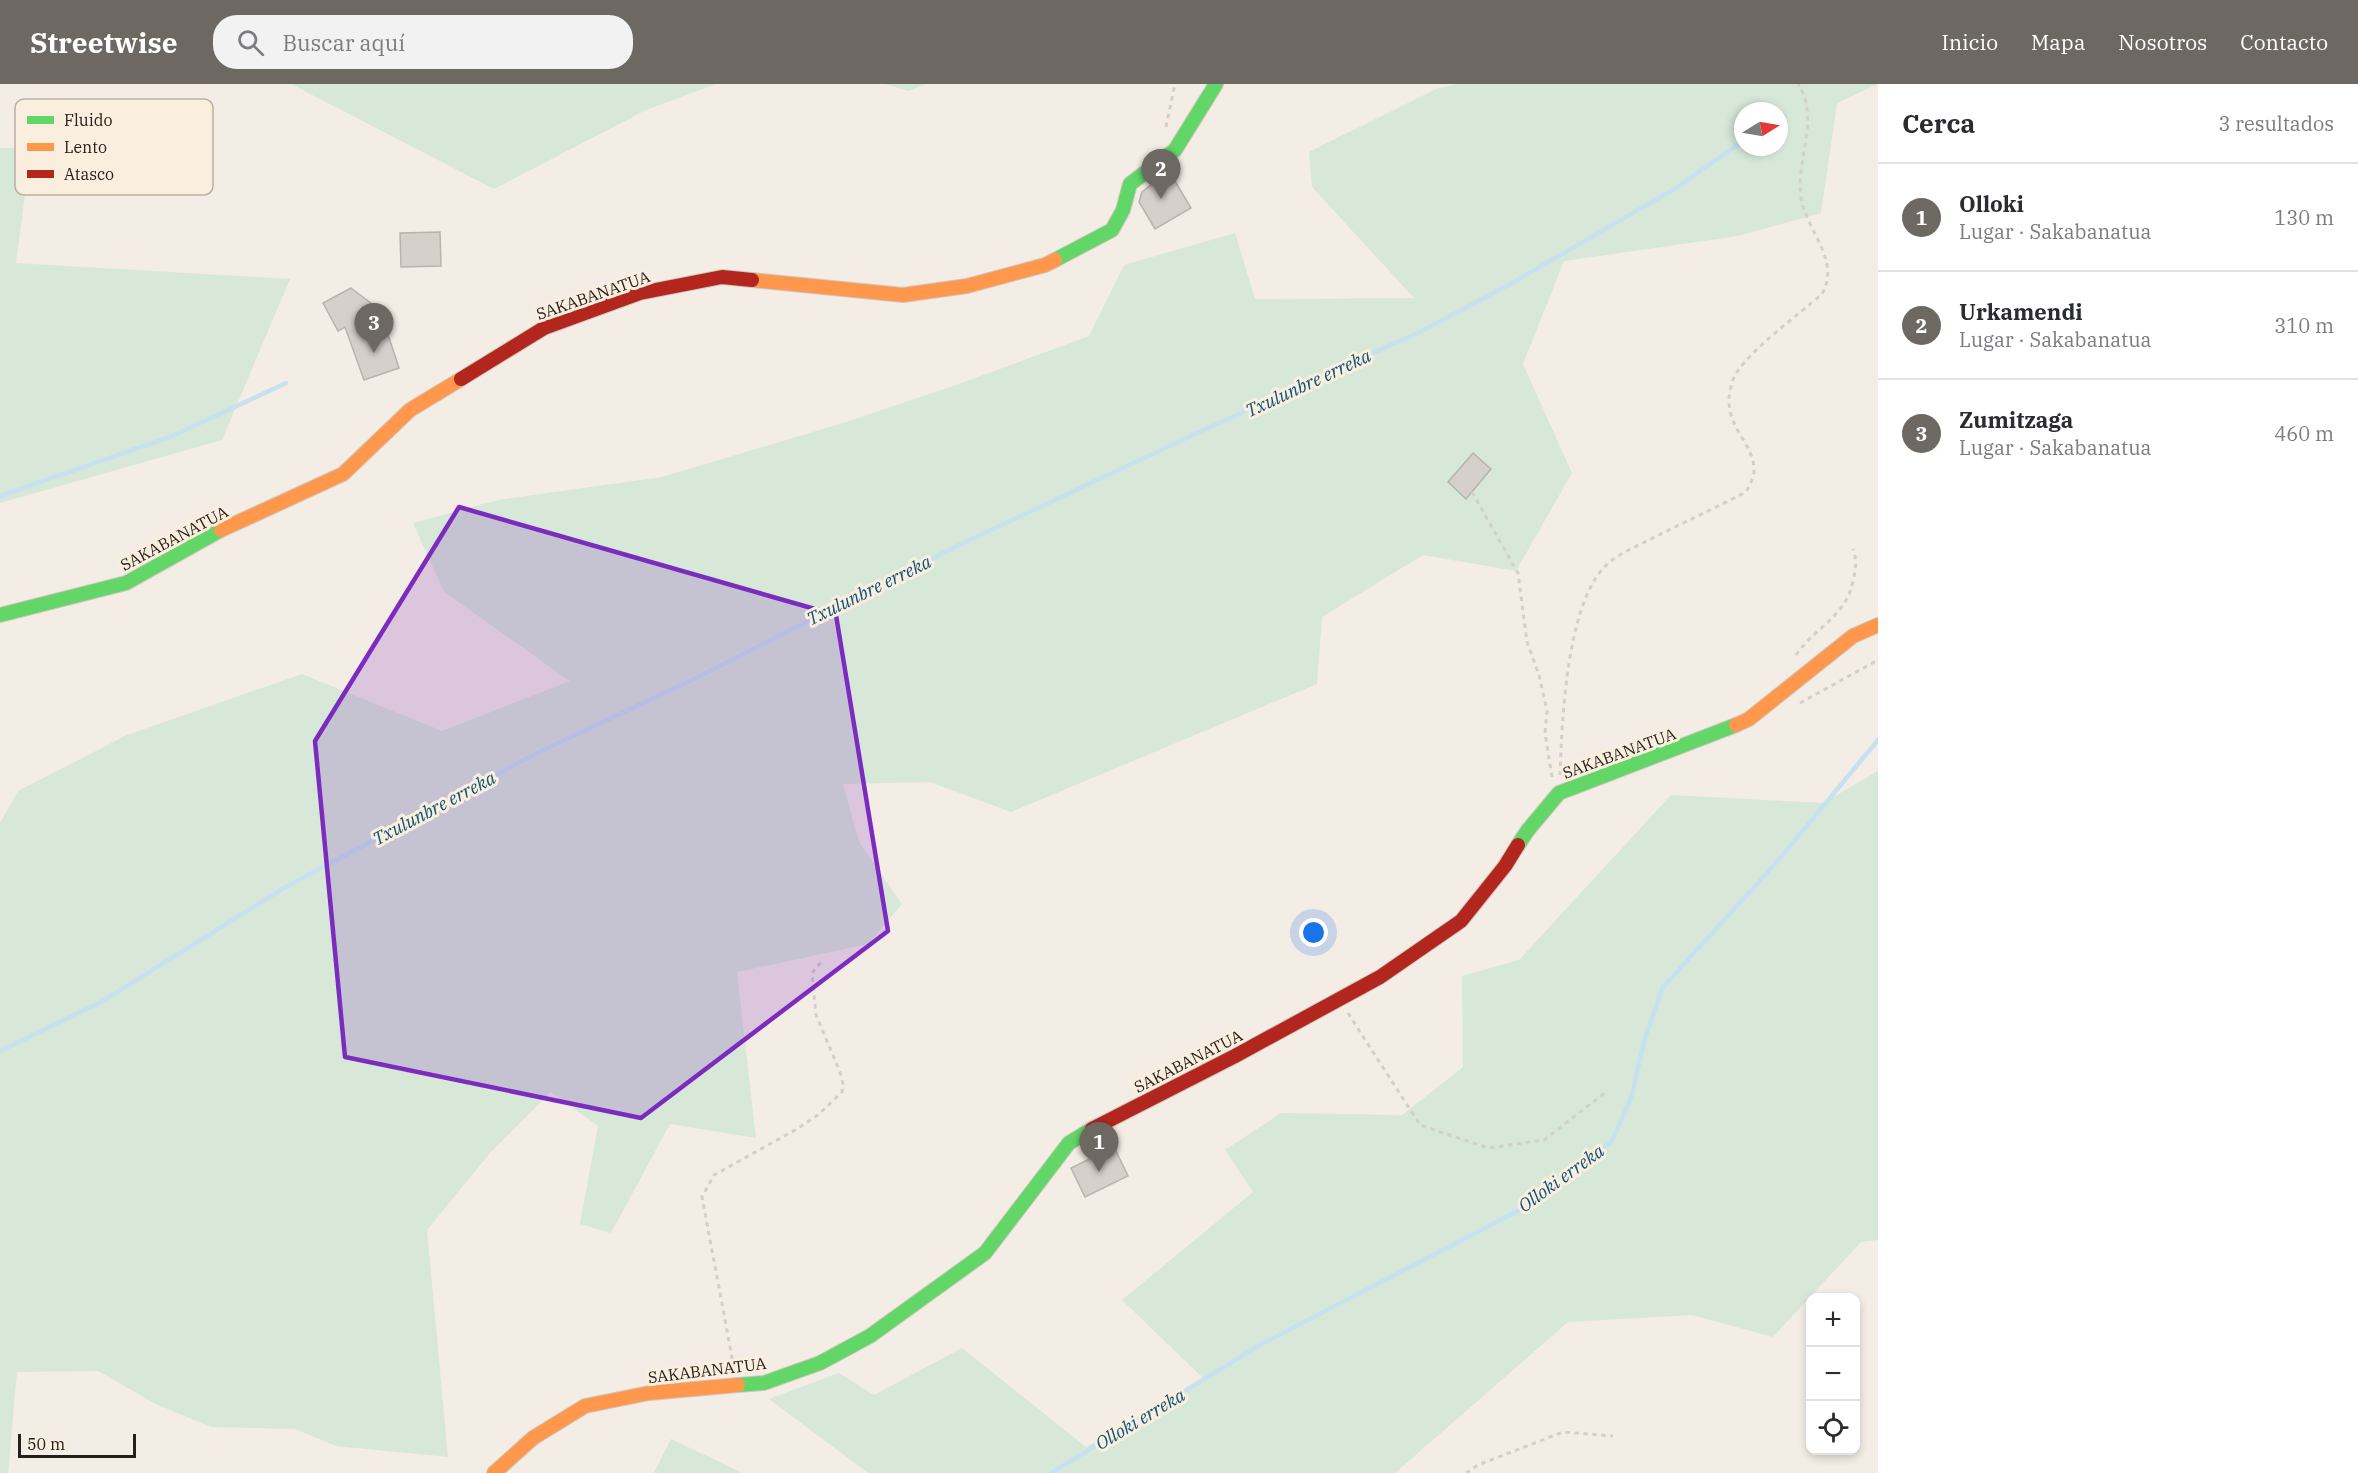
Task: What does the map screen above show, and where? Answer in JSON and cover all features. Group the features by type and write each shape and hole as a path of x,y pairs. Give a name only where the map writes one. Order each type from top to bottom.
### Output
{"street":[{"name":"SAKABANATUA","path":"0,615 126,584 214,533 343,474 410,410 544,328 640,292 722,277 903,296 967,286 1045,265 1112,230 1123,210 1130,184 1175,150 1216,84"},
{"name":"SAKABANATUA","path":"494,1473 532,1438 585,1406 649,1393 764,1383 819,1363 870,1336 986,1253 1069,1143 1104,1121 1235,1056 1380,977 1461,921 1505,866 1528,830 1559,793 1727,730 1749,719 1853,636 1878,625"}],"path":[{"path":"1166,128 1174,84"},
{"path":"1559,793 1563,717 1569,665 1581,611 1590,585 1610,561 1746,492 1753,479 1754,466 1749,451 1732,422 1730,391 1736,373 1765,343 1822,294 1828,284 1829,269 1801,201 1799,183 1808,118 1804,92 1798,84"},
{"path":"1472,492 1518,573 1527,642 1539,675 1547,711 1545,733 1549,764 1559,793"},
{"path":"1796,657 1802,647 1831,621 1850,596 1857,562 1853,549"},
{"path":"738,1385 702,1197 714,1175 811,1120 836,1100 842,1092 840,1072 816,1015 812,973 822,961"},
{"path":"1339,999 1420,1125 1488,1148 1544,1140 1607,1091"},
{"path":"1466,1473 1479,1465 1563,1432 1613,1436"}],"highlighted area":[{"path":"459,507 836,615 888,931 641,1118 345,1057 315,741"}],"green space":[{"path":"291,84 716,84 646,110 494,189"},
{"path":"885,84 927,84 908,91"},
{"path":"1456,84 1878,84 1837,103 1821,213 1738,236 1564,261 1523,364 1572,473 1516,571 1423,555 1322,617 1317,684 1011,812 930,782 843,784 859,842 902,904 868,944 737,972 756,1138 670,1124 611,1233 580,1224 598,1126 551,1092 490,1153 427,1230 448,1457 336,1446 295,1429 211,1427 156,1404 98,1371 17,1372 8,1473 0,1473 0,823 18,791 127,735 302,674 442,731 570,681 444,592 413,523 498,500 662,477 843,423 959,384 1089,336 1124,265 1235,233 1255,299 1414,298 1312,187 1309,152 1436,89"},
{"path":"0,148 15,148 15,195 25,195 16,263 290,279 222,440 0,503"},
{"path":"1878,771 1878,1240 1861,1242 1814,1293 1806,1293 1806,1301 1773,1337 1692,1315 1568,1322 1395,1473 868,1473 769,1399 839,1373 874,1395 962,1348 1086,1447 1205,1380 1122,1300 1253,1192 1225,1150 1281,1113 1402,1115 1463,1067 1462,976 1519,960 1671,795 1823,803"},
{"path":"671,1439 743,1473 654,1473"}],"building":[{"path":"1169,171 1191,208 1155,229 1139,202 1142,192"},
{"path":"440,232 441,266 401,267 400,233"},
{"path":"351,288 380,310 399,368 364,380 345,327 338,331 323,303"},
{"path":"1473,453 1491,469 1466,499 1448,482"},
{"path":"1114,1147 1128,1176 1085,1197 1071,1168"}],"waterway":[{"name":"Txulunbre erreka","path":"0,1051 101,1002 282,889 537,753 694,679 957,546 1422,331 1512,283 1676,188 1734,147"},
{"path":"0,496 170,437 286,383"},
{"name":"Olloki erreka","path":"1051,1473 1260,1345 1533,1203 1612,1141 1631,1098 1645,1038 1663,987 1776,863 1878,740"}],"traffic: fast":[{"path":"1055,260 1112,230 1123,210 1130,184 1175,150 1216,84"},
{"path":"0,615 126,583 221,530"},
{"path":"1518,845 1559,793 1736,725"},
{"path":"738,1385 764,1383 820,1363 870,1336 985,1253 1069,1143 1092,1129"}],"traffic: slow":[{"path":"752,280 903,295 967,286 1045,265 1055,260"},
{"path":"221,530 343,474 410,410 461,379"},
{"path":"1736,725 1749,719 1853,636 1878,625"},
{"path":"494,1473 533,1438 585,1406 649,1393 738,1385"}],"traffic: jam":[{"path":"461,379 544,328 640,293 722,277 752,280"},
{"path":"1092,1129 1235,1056 1380,977 1461,921 1505,866 1518,845"}],"place":[{"name":"Urkamendi","path":"1161,199"},
{"name":"Zumitzaga","path":"374,353"},
{"name":"Olloki","path":"1099,1172"}]}
